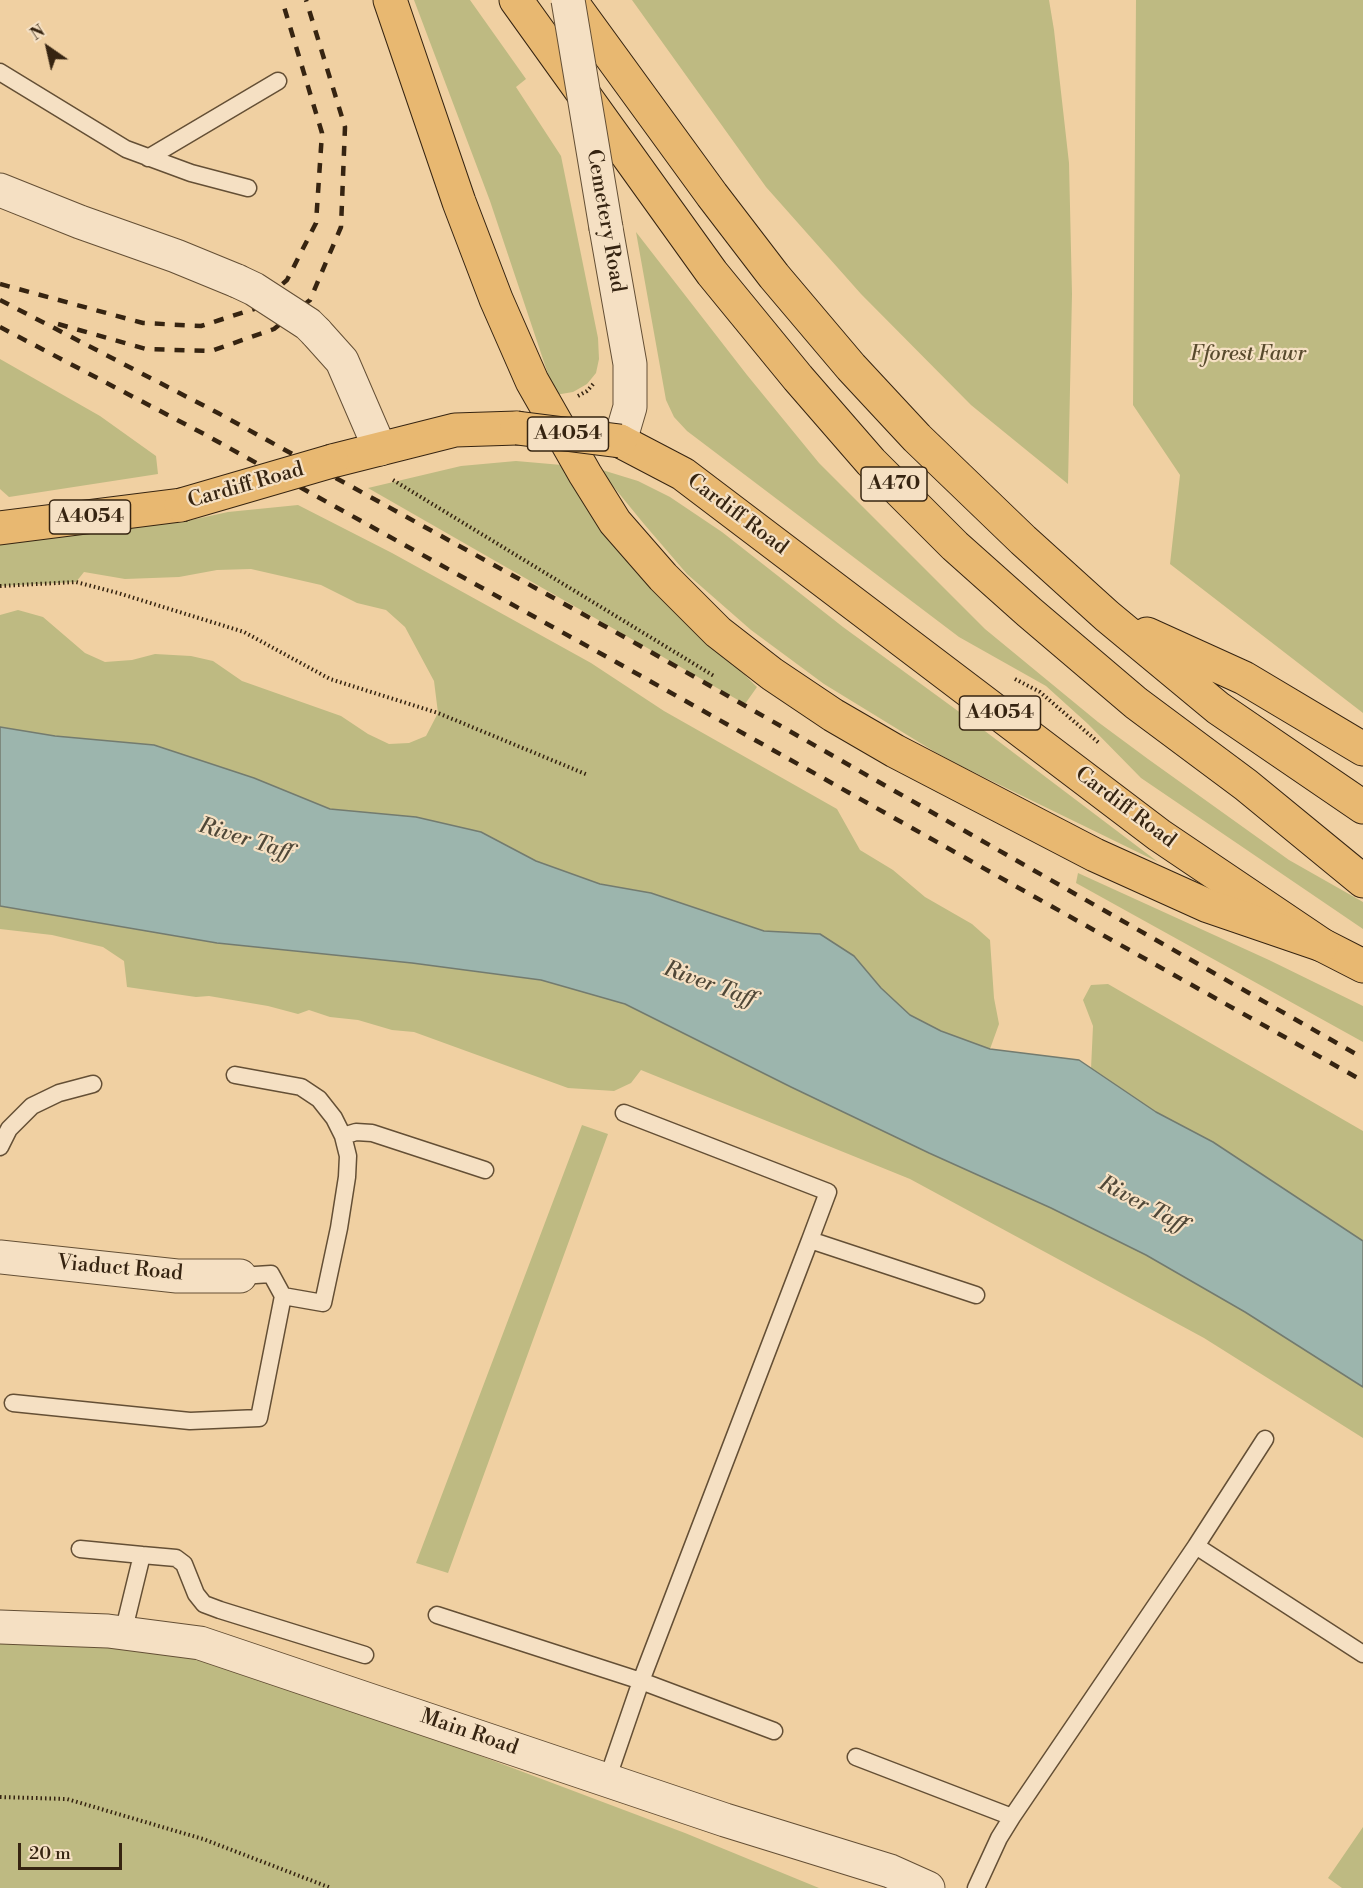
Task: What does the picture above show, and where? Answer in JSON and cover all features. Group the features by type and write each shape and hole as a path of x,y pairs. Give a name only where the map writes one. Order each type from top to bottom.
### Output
{"main road":[{"path":"390,0 467,224 496,299 532,381 615,522 663,577 718,632 772,674 833,715 895,751 1095,855 1208,906 1322,945"},
{"name":"A470","path":"516,0 712,273 871,462 955,546 1136,703 1246,785 1363,881"},
{"name":"A470","path":"569,0 774,276 850,367 917,438 975,495 1107,616 1218,708 1363,807"},
{"name":"Cardiff Road","path":"0,528 181,506 332,461 455,430 517,428 620,441 683,474 1159,835 1322,945 1363,966"},
{"path":"1107,616 1244,678 1363,749"}],"street":[{"name":"Cemetery Road","path":"569,0 630,364 630,406 620,441"},
{"path":"0,190 237,281 254,289 308,324 342,361 380,449"},
{"name":"Viaduct Road","path":"0,1257 177,1276 240,1276"},
{"name":"Main Road","path":"0,1628 108,1631 200,1643 725,1820 890,1871 928,1888"}],"lane":[{"path":"0,72 126,148 148,158 248,188"},
{"path":"148,158 278,81"},
{"path":"235,1075 301,1087 319,1100 334,1118 343,1136 348,1156 339,1228 323,1303 283,1296"},
{"path":"0,1147 9,1130 32,1106 59,1093 93,1084"},
{"path":"607,1780 640,1681 828,1192 624,1113"},
{"path":"343,1136 356,1132 372,1133 485,1170"},
{"path":"810,1240 976,1295"},
{"path":"13,1403 190,1421 259,1418 283,1296 271,1274 240,1276"},
{"path":"976,1888 999,1838 1012,1817 1266,1439"},
{"path":"1196,1546 1363,1654"},
{"path":"80,1550 176,1558 184,1564 196,1594 204,1604 365,1655"},
{"path":"123,1633 142,1555"},
{"path":"437,1615 640,1681 774,1731"},
{"path":"856,1757 1012,1817"}],"path":[{"path":"380,449 393,482 718,678"},
{"path":"0,586 76,582 243,633 330,679 438,713 588,775"},
{"path":"0,1797 67,1799 203,1839 331,1888"}],"green space":[{"path":"414,0 470,0 526,79 516,87 561,156 598,338 599,359 596,373 587,384 573,392 555,395 490,201"},
{"path":"632,0 1049,0 1069,163 1072,294 1068,484 971,405 861,294 766,187"},
{"name":"Fforest Fawr","path":"1136,0 1363,0 1363,713 1170,564 1180,475 1133,405"},
{"path":"636,232 819,463 985,629 1098,722 1148,759 1289,860 1363,902 1363,929 1141,778 1088,724 1046,686 959,637 687,431 674,417 666,400"},
{"path":"0,359 100,416 156,456 158,474 9,497 0,489"},
{"path":"516,461 562,465 593,516 635,571 757,687 745,704 368,488 461,466"},
{"path":"599,469 638,481 670,497 722,532 843,627 1158,862 961,766 824,684 751,630 687,574"},
{"path":"298,505 392,553 591,663 664,711 837,809 860,850 893,870 925,897 972,924 990,940 994,998 999,1024 990,1049 941,1031 910,1015 881,988 854,956 820,934 764,931 651,893 600,884 536,861 481,832 416,817 330,809 254,778 154,745 55,736 0,727 0,615 18,610 43,617 85,653 105,662 132,660 155,654 191,656 213,661 242,681 341,716 368,734 389,744 409,743 426,736 438,713 434,681 405,627 386,610 357,603 321,585 251,569 217,570 179,577 125,579 84,572 76,582 0,586 0,541 182,522 228,512"},
{"path":"1078,873 1269,960 1363,1006 1363,1042 1076,883"},
{"path":"0,906 217,943 412,963 541,980 625,1004 791,1087 1051,1208 1146,1255 1245,1312 1363,1387 1363,1438 1204,1338 910,1179 641,1070 631,1083 614,1091 568,1088 414,1032 392,1030 358,1020 330,1017 309,1010 298,1014 268,1006 209,996 196,997 127,987 124,961 103,947 52,935 0,929"},
{"path":"1108,984 1363,1131 1363,1241 1213,1142 1156,1112 1091,1069 1093,1026 1083,1000 1091,985"},
{"path":"582,1125 608,1134 448,1573 416,1563"},
{"path":"0,1639 103,1642 188,1655 319,1695 685,1833 819,1888 0,1888"},
{"path":"1363,1827 1363,1888 1342,1888 1328,1878"}],"water":[{"name":"River Taff","path":"0,727 55,736 154,745 254,778 330,809 416,817 481,832 536,861 600,884 651,893 764,931 820,934 854,956 881,988 910,1015 941,1031 990,1049 1079,1060 1156,1112 1213,1142 1363,1241 1363,1387 1245,1312 1146,1255 1051,1208 791,1087 625,1004 541,980 412,963 217,943 0,906"}],"railway":[{"path":"0,284 143,323 201,326 254,309 287,280 316,223 322,133 282,0"},
{"path":"58,324 146,349 211,351 274,329 310,300 341,227 345,127 306,0"},
{"path":"0,300 218,413 628,639 1363,1058"},
{"path":"0,327 204,434 1363,1081"}]}
